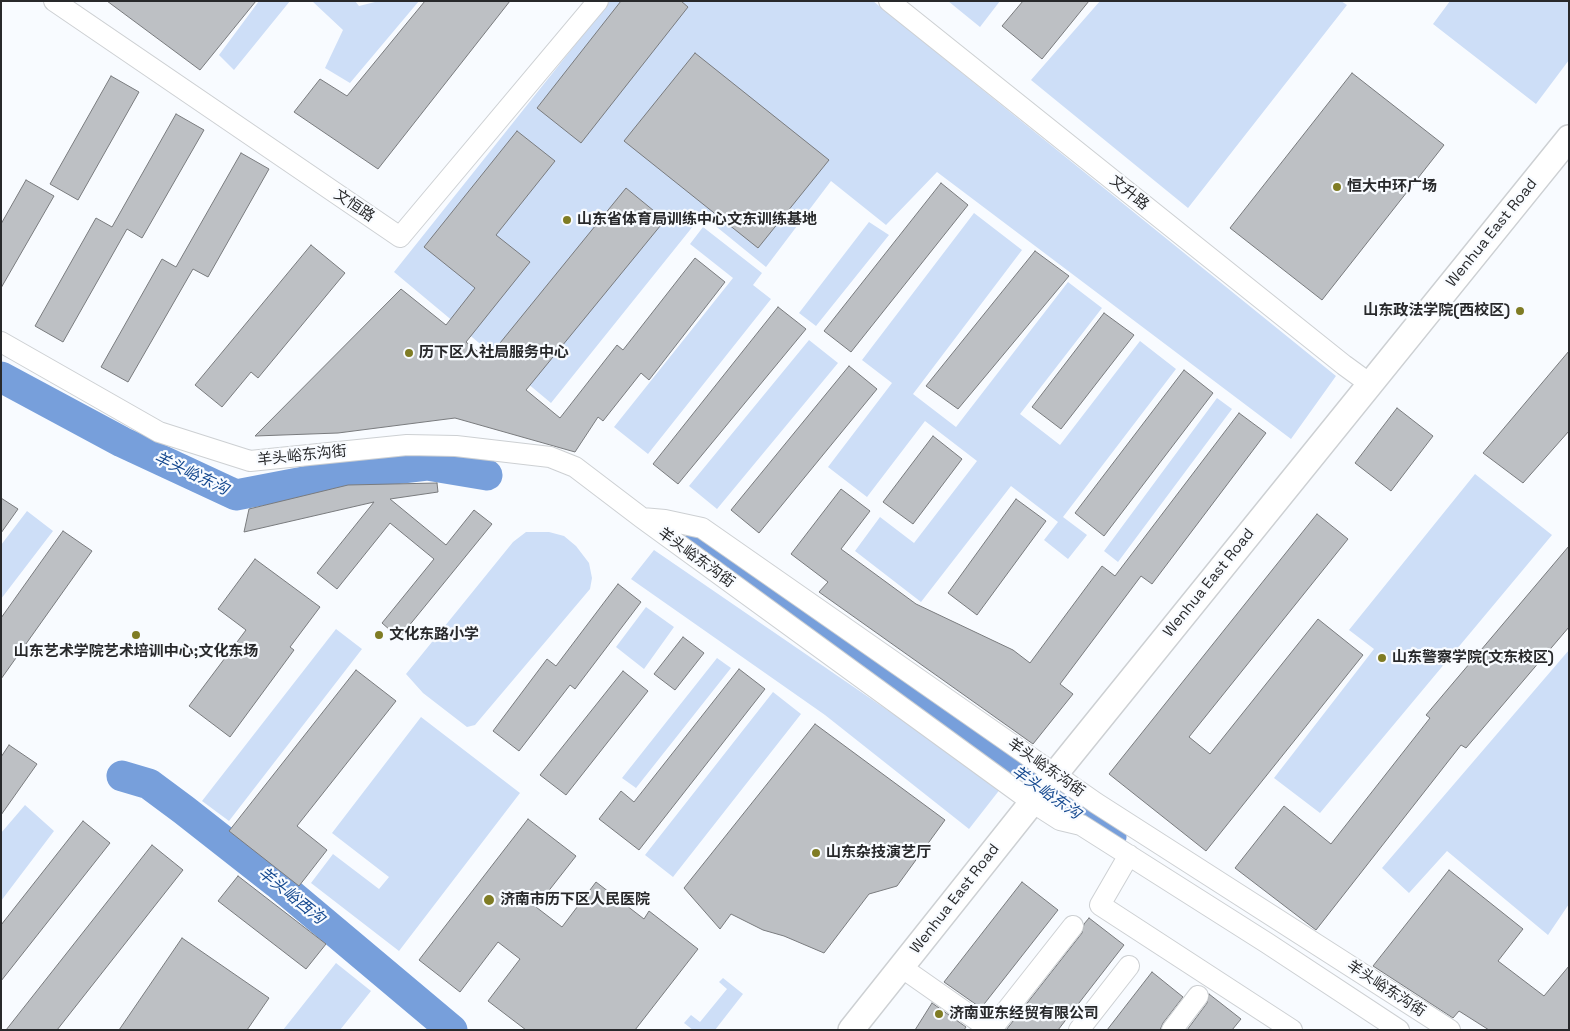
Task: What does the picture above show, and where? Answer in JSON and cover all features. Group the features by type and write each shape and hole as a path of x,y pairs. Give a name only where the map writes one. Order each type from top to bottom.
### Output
{"main road":[{"name":"Wenhua East Road","path":"851,1030 1032,802 1569,138"}],"street":[{"name":"文恒路","path":"54,1 400,237 598,1"},
{"name":"文升路","path":"889,1 1336,359 1370,384"},
{"name":"羊头峪东沟街","path":"1,342 159,432 250,461 407,445 456,446 550,457 575,467 642,518 1032,802 1060,820 1081,825 1267,943 1398,1030"},
{"name":"羊头峪东沟街","path":"642,518 665,520 702,528 1054,775 1450,1030"},
{"path":"1129,855 1100,905 1292,1030"},
{"path":"901,967 991,1030 1073,926"},
{"path":"1079,1030 1129,966"},
{"path":"1172,1030 1198,996"}],"shaded area":[{"path":"259,1 290,1 234,70 219,55"},
{"path":"312,1 355,1 359,6 379,1 419,1 350,83 325,68 343,30"},
{"name":"山东省体育局训练中心文东训练基地","path":"610,1 873,1 1336,376 1291,439 937,172 886,225 831,181 766,267 702,215 551,403 394,272"},
{"path":"948,1 1000,1 980,27"},
{"path":"1100,1 1341,1 1347,5 1188,208 1031,80"},
{"path":"1450,1 1569,1 1569,60 1536,104 1433,24"},
{"path":"974,213 1022,250 913,394 956,427 1068,282 1102,308 1020,414 1060,445 1140,341 1176,369 1063,517 1087,535 1068,559 1044,540 1058,522 1011,486 921,602 855,551 880,517 914,543 977,461 925,421 867,497 828,467 892,383 862,360"},
{"path":"869,222 889,235 816,326 799,313"},
{"path":"703,227 762,273 753,285 771,299 648,454 614,427 733,278 690,244"},
{"path":"809,340 838,363 717,509 689,486"},
{"path":"1217,398 1232,409 1118,562 1104,551"},
{"path":"1475,474 1552,535 1320,813 1274,778 1374,649 1349,630"},
{"path":"27,511 53,531 1,599 1,545"},
{"path":"526,532 549,532 564,536 576,546 589,563 592,578 590,589 475,725 467,727 423,693 406,674 513,542"},
{"path":"654,550 1001,788 969,829 825,715 631,579"},
{"path":"646,607 674,627 644,669 616,647"},
{"path":"336,629 362,649 229,821 202,801"},
{"path":"1569,650 1569,904 1548,935 1447,851 1409,893 1382,868"},
{"path":"717,658 731,668 636,788 622,778"},
{"path":"773,692 801,714 673,877 645,855"},
{"path":"421,717 520,793 399,951 311,883 333,854 379,889 389,877 332,833"},
{"path":"25,805 54,831 1,901 1,833"},
{"path":"336,963 371,991 340,1030 283,1030"},
{"path":"723,978 743,994 715,1030 693,1030 684,1023 691,1015 700,1022 727,989 719,982"}],"building":[{"path":"107,1 256,1 200,70"},
{"path":"425,1 510,1 378,169 294,112 320,79 347,96"},
{"path":"621,1 681,1 688,7 581,143 537,108"},
{"path":"1023,1 1089,1 1042,59 1002,26"},
{"path":"695,53 829,160 758,248 624,141"},
{"name":"恒大中环广场","path":"1352,73 1444,145 1322,300 1230,228"},
{"path":"111,76 139,92 78,200 50,184"},
{"path":"176,114 204,130 142,238 127,229 63,342 35,326 96,218 112,227"},
{"path":"517,131 555,161 496,235 530,262 466,342 487,359 626,188 665,220 526,390 560,418 617,345 623,350 695,258 725,282 649,380 641,373 603,421 598,417 575,452 455,418 338,433 255,436 401,289 446,325 475,288 424,247"},
{"path":"241,153 269,169 208,277 193,269 128,382 101,367 162,259 176,267"},
{"path":"26,180 54,196 1,288 1,224"},
{"path":"941,183 968,205 851,352 824,331"},
{"path":"311,245 345,273 258,378 251,372 222,407 195,385"},
{"path":"1035,251 1069,276 958,409 926,386"},
{"path":"778,307 806,329 678,484 653,464"},
{"path":"1104,313 1134,335 1061,429 1032,407"},
{"path":"1569,351 1569,431 1523,483 1483,453"},
{"path":"849,366 877,389 759,533 731,510"},
{"path":"1184,370 1213,393 1104,536 1075,513"},
{"path":"1397,408 1433,436 1391,491 1355,463"},
{"path":"1239,413 1266,433 1152,584 1141,576 1060,684 1073,694 1033,744 819,592 828,582 791,554 841,489 870,511 841,549 916,604 1013,650 1030,663 1102,566 1115,576"},
{"path":"933,436 962,459 913,524 883,502"},
{"path":"437,483 438,492 390,499 446,545 474,510 492,524 399,638 382,623 434,559 390,523 337,589 317,573 374,502 244,532 249,509 348,485"},
{"path":"1,498 18,509 1,533"},
{"path":"1016,499 1046,521 977,615 948,593"},
{"path":"1317,514 1348,539 1189,737 1210,754 1318,619 1363,655 1206,851 1109,774"},
{"path":"63,531 92,551 1,679 1,618"},
{"path":"1569,546 1569,627 1466,748 1461,745 1316,930 1235,868 1284,806 1331,844 1430,718 1426,715"},
{"path":"255,559 320,607 290,647 294,650 230,737 189,706 246,630 218,609"},
{"path":"618,584 641,602 575,689 570,685 519,751 493,731 547,659 556,666"},
{"path":"683,637 704,653 675,690 654,674"},
{"path":"739,669 765,689 639,850 599,819 621,791 634,802"},
{"path":"356,670 396,701 297,826 327,850 299,886 229,831"},
{"path":"623,671 648,691 566,795 540,775"},
{"name":"山东杂技演艺厅","path":"815,724 945,820 897,886 869,894 824,953 784,936 763,930 731,914 720,929 684,888"},
{"path":"9,745 37,764 1,815 1,757"},
{"path":"528,819 576,856 536,907 562,927 596,882 644,919 649,911 698,949 635,1030 526,1030 488,1001 520,959 498,942 460,992 419,960"},
{"path":"83,821 110,843 1,981 1,925"},
{"path":"152,845 183,870 57,1030 6,1030"},
{"path":"1449,870 1523,929 1498,961 1544,996 1569,966 1569,1030 1489,1030 1459,1011 1453,1018 1373,966"},
{"path":"238,876 326,944 306,969 218,901"},
{"path":"1022,882 1058,910 981,1008 944,982"},
{"path":"1089,918 1124,945 1058,1030 1006,1030 1082,933 1084,924"},
{"path":"182,938 269,998 247,1030 119,1030"},
{"path":"1152,972 1183,997 1163,1023 1160,1030 1107,1030"},
{"path":"1209,994 1241,1019 1232,1030 1187,1030 1207,1003"},
{"name":"济南亚东经贸有限公司","path":"932,1003 966,1027 964,1030 915,1030"}],"waterway":[{"name":"羊头峪东沟","path":"1,377 122,442 236,495 335,476 427,465 487,475"},
{"name":"羊头峪东沟","path":"698,545 1058,802 1111,837"},
{"name":"羊头峪西沟","path":"122,776 149,784 184,810 277,883 452,1030"}],"place":[{"name":"恒大中环广场","path":"1337,187"},
{"name":"山东省体育局训练中心文东训练基地","path":"567,220"},
{"name":"山东政法学院(西校区)","path":"1520,311"},
{"name":"历下区人社局服务中心","path":"409,353"},
{"name":"山东艺术学院艺术培训中心;文化东场","path":"136,635"},
{"name":"文化东路小学","path":"379,635"},
{"name":"山东警察学院(文东校区)","path":"1382,658"},
{"name":"山东杂技演艺厅","path":"816,853"},
{"name":"济南市历下区人民医院","path":"489,900"},
{"name":"济南亚东经贸有限公司","path":"939,1014"}]}
